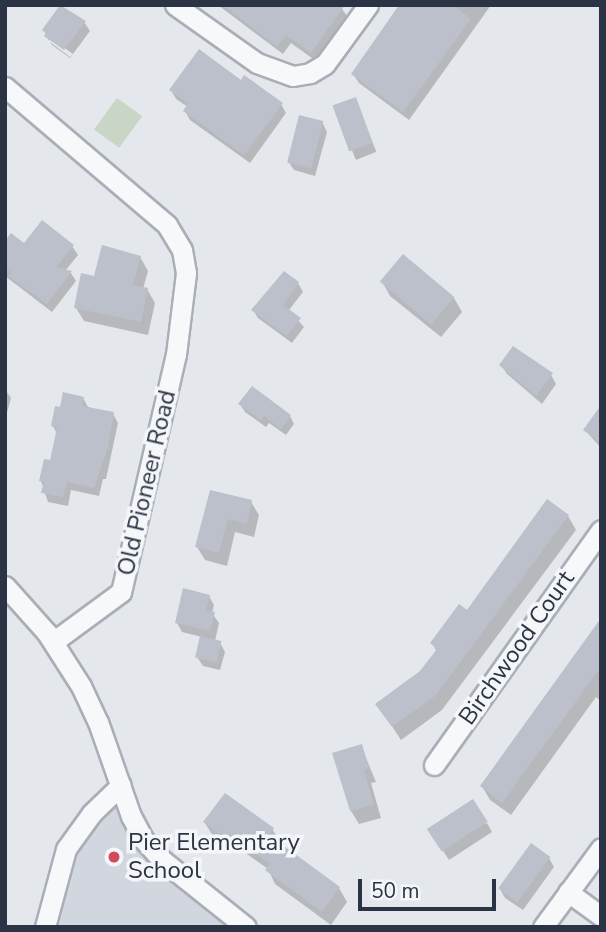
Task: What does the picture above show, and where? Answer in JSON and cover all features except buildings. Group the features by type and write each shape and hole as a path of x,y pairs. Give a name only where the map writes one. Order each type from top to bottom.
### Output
{"street":[{"path":"175,5 257,63 293,76 310,73 325,64 368,5"},
{"name":"Old Pioneer Road","path":"5,87 167,225 182,250 186,273 176,354 121,593 53,642"},
{"name":"Birchwood Court","path":"434,765 601,530"},
{"path":"5,586 53,642 91,706 135,824 157,856 246,927"},
{"path":"45,927 65,849 92,813 121,785"},
{"path":"543,927 601,848"},
{"path":"568,892 601,916"}],"shaded area":[{"name":"Pier Elementary School","path":"121,785 150,848 254,927 44,927 60,866"}],"green space":[{"path":"117,98 142,116 119,148 94,130"}],"place":[{"name":"Pier Elementary School","path":"114,857"}]}
